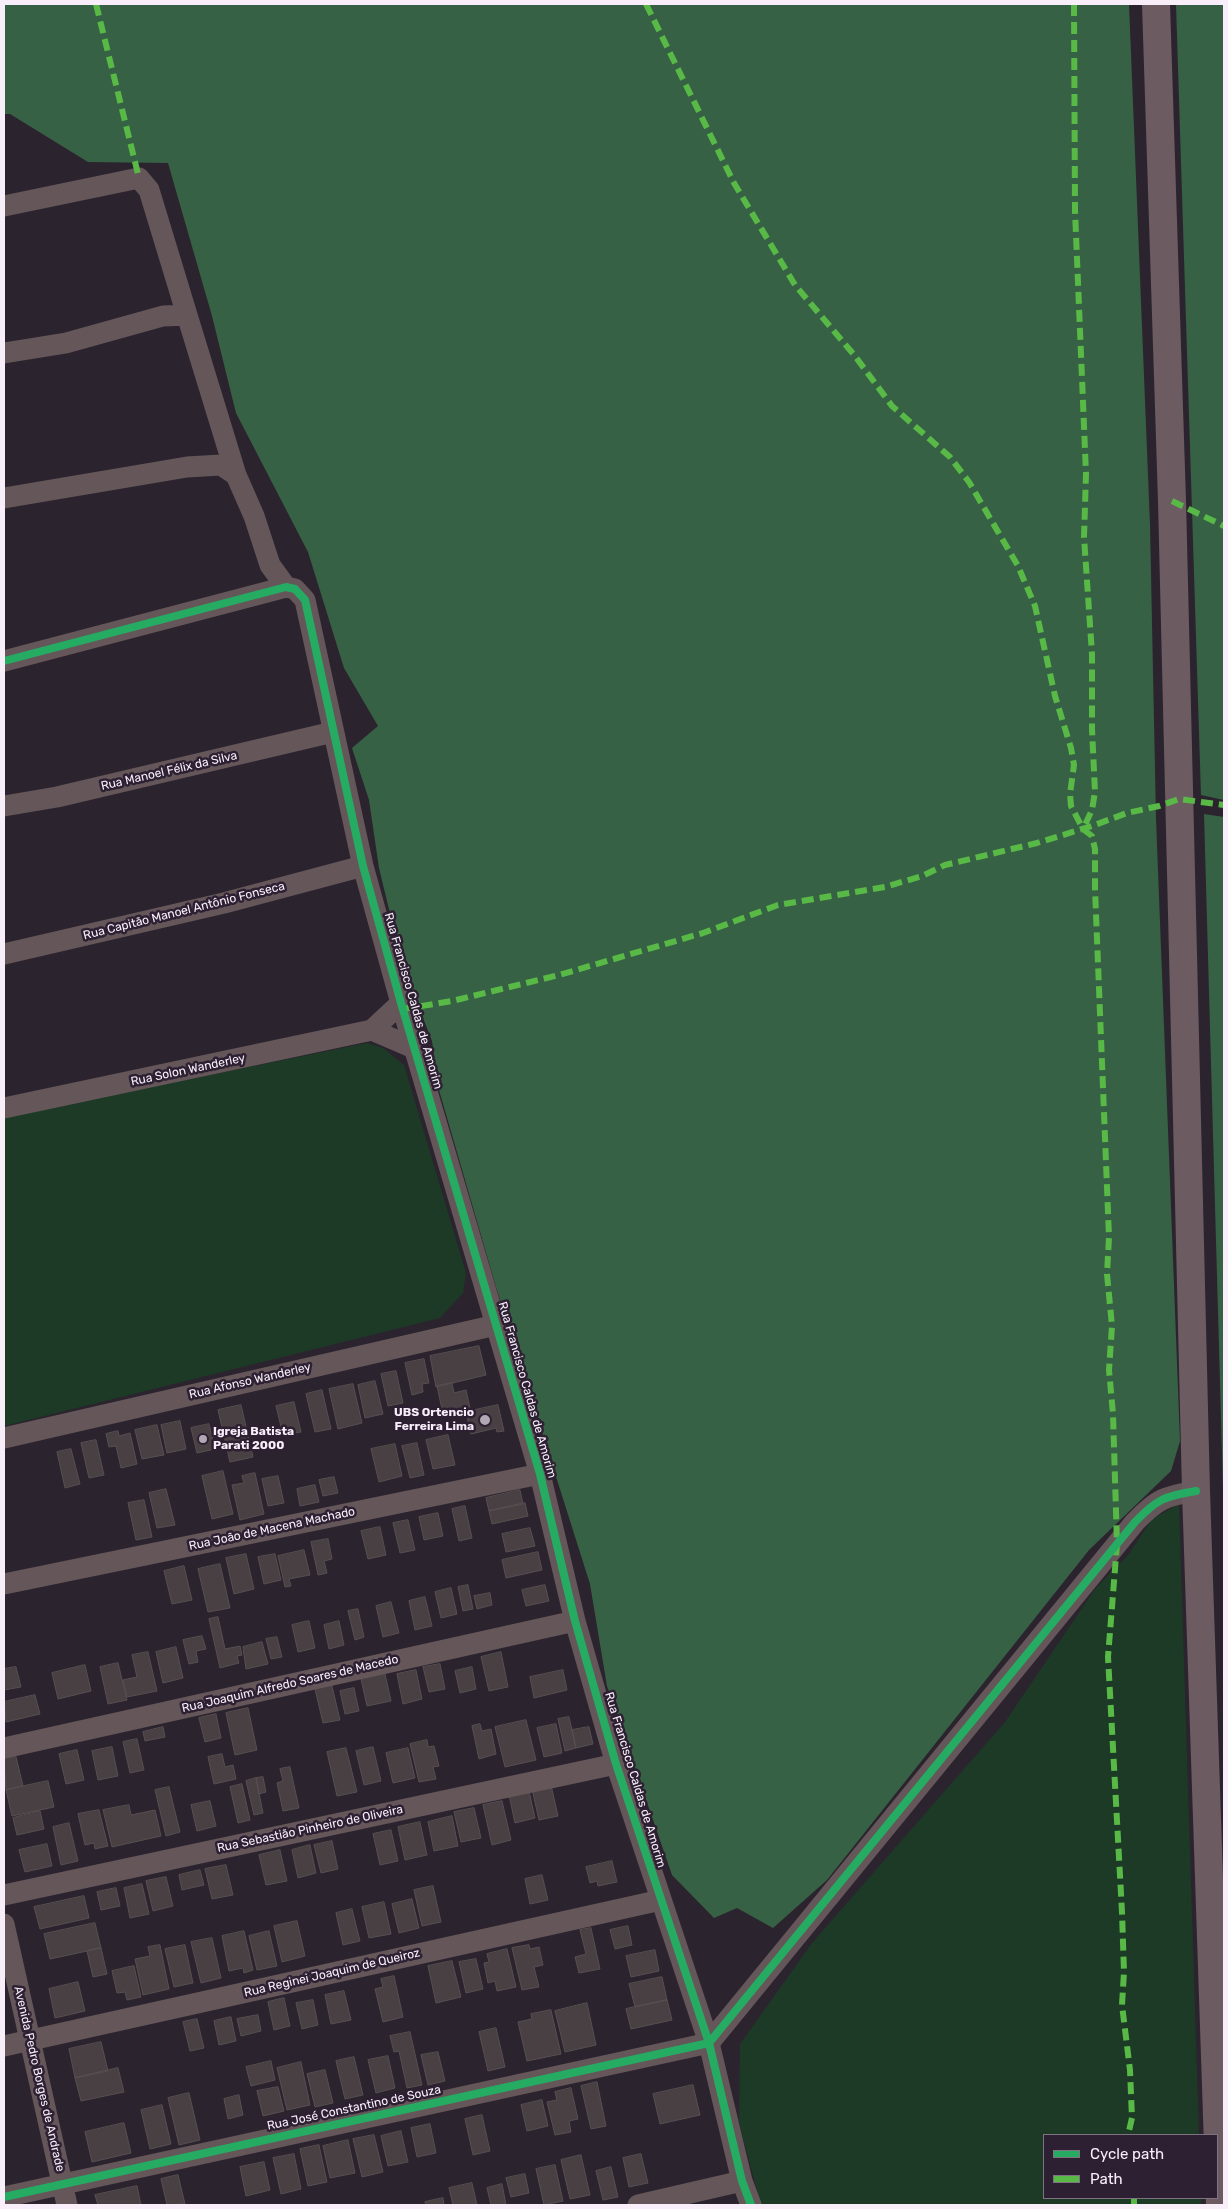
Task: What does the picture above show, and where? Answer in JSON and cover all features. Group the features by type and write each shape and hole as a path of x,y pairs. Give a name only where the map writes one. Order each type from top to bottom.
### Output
{"highway":[{"path":"1156,4 1172,501 1196,1490 1218,2134"},
{"path":"1218,2145 1220,2205"}],"street":[{"name":"Rua Francisco Caldas de Amorim","path":"4,206 139,178 149,190 236,475 254,516 270,565 286,587 295,589 300,593 309,607 333,732 364,866 401,1003 540,1474 576,1621 616,1764 709,2043 742,2181 751,2205"},
{"path":"4,353 66,343 163,316 187,315"},
{"path":"4,498 187,467 221,465 236,475"},
{"path":"4,662 286,587"},
{"name":"Rua Manoel Félix da Silva","path":"4,806 57,797 333,732"},
{"name":"Rua Capitão Manoel Antônio Fonseca","path":"4,954 224,903 364,866"},
{"path":"401,1003 372,1030 414,1048"},
{"name":"Rua Solon Wanderley","path":"4,1108 372,1030"},
{"name":"Rua Afonso Wanderley","path":"4,1438 496,1325"},
{"name":"Rua João de Macena Machado","path":"4,1584 540,1474"},
{"path":"709,2043 1135,1522 1156,1502 1167,1495 1196,1490"},
{"name":"Rua Joaquim Alfredo Soares de Macedo","path":"4,1748 576,1621"},
{"name":"Rua Sebastião Pinheiro de Oliveira","path":"4,1895 616,1764"},
{"name":"Rua Reginei Joaquim de Queiroz","path":"4,2046 660,1900"},
{"name":"Avenida Pedro Borges de Andrade","path":"4,1924 67,2205"},
{"name":"Rua José Constantino de Souza","path":"4,2197 709,2043"},
{"path":"638,2205 742,2181"}],"green space":[{"path":"4,4 1129,4 1150,525 1156,819 1180,1441 1171,1471 1089,1550 827,1880 773,1928 737,1908 714,1918 672,1875 607,1686 590,1584 496,1287 439,1090 432,1041 403,967 379,868 369,800 352,748 378,726 344,668 308,552 236,413 212,316 168,163 88,162 10,114 4,114"},
{"path":"1176,4 1224,4 1224,800 1201,795"},
{"path":"1204,814 1224,817 1224,1525"},
{"path":"367,1043 383,1048 404,1065 466,1273 463,1293 440,1318 4,1426 4,1117"},
{"path":"1179,1504 1199,2134 1043,2134 1043,2199 1201,2199 1201,2205 761,2205 739,2123 740,2044 812,1943 1005,1722 1095,1589 1129,1554 1152,1519"}],"building":[{"path":"479,1346 486,1375 436,1387 430,1356"},
{"path":"424,1359 429,1383 422,1384 423,1392 412,1395 405,1363"},
{"path":"396,1371 403,1403 388,1406 381,1374"},
{"path":"375,1381 383,1414 365,1418 358,1385"},
{"path":"452,1383 454,1393 466,1390 470,1408 443,1414 437,1386"},
{"path":"353,1384 362,1423 338,1429 329,1389"},
{"path":"322,1390 331,1429 315,1432 306,1394"},
{"path":"294,1402 301,1432 283,1435 276,1406"},
{"path":"241,1405 253,1457 230,1462 218,1410"},
{"name":"UBS Ortencio Ferreira Lima","path":"498,1405 504,1431 497,1432 496,1428 471,1434 466,1412"},
{"path":"180,1421 186,1449 167,1453 161,1425"},
{"name":"Igreja Batista Parati 2000","path":"209,1424 215,1449 197,1453 191,1428"},
{"path":"157,1425 164,1455 142,1459 135,1430"},
{"path":"118,1431 119,1436 130,1433 137,1464 121,1468 116,1446 109,1447 106,1434"},
{"path":"448,1435 455,1465 433,1469 426,1440"},
{"path":"96,1440 104,1475 89,1478 81,1443"},
{"path":"417,1443 424,1475 410,1478 402,1446"},
{"path":"395,1444 402,1476 379,1482 371,1449"},
{"path":"71,1449 80,1484 65,1488 57,1452"},
{"path":"223,1471 233,1514 212,1519 202,1476"},
{"path":"255,1473 264,1514 240,1520 232,1485 244,1483 242,1476"},
{"path":"278,1476 284,1503 268,1506 262,1479"},
{"path":"334,1477 338,1493 323,1496 319,1480"},
{"path":"315,1485 319,1502 300,1506 297,1489"},
{"path":"166,1489 175,1525 157,1528 149,1493"},
{"path":"520,1490 523,1504 489,1511 486,1498"},
{"path":"144,1500 152,1537 136,1540 128,1503"},
{"path":"525,1503 528,1516 492,1524 489,1511"},
{"path":"465,1506 472,1538 459,1541 452,1509"},
{"path":"438,1513 443,1536 424,1540 419,1517"},
{"path":"408,1520 415,1550 400,1553 393,1523"},
{"path":"380,1527 386,1555 368,1559 361,1531"},
{"path":"530,1528 535,1546 506,1552 502,1534"},
{"path":"328,1539 332,1559 324,1561 327,1573 318,1575 311,1542"},
{"path":"304,1550 310,1575 289,1579 291,1586 285,1587 278,1556"},
{"path":"538,1552 542,1570 506,1578 502,1560"},
{"path":"246,1554 254,1589 234,1594 226,1558"},
{"path":"275,1554 281,1580 264,1584 258,1557"},
{"path":"220,1564 230,1608 208,1612 198,1569"},
{"path":"184,1566 192,1600 172,1604 164,1571"},
{"path":"468,1585 473,1609 463,1611 458,1587"},
{"path":"545,1585 549,1601 526,1606 522,1590"},
{"path":"451,1588 457,1614 441,1618 435,1592"},
{"path":"490,1593 492,1605 477,1609 474,1596"},
{"path":"425,1597 432,1626 415,1630 409,1601"},
{"path":"391,1602 399,1633 383,1637 376,1606"},
{"path":"358,1609 364,1637 355,1640 348,1611"},
{"path":"218,1617 225,1649 240,1646 242,1655 237,1656 239,1663 220,1668 209,1619"},
{"path":"309,1621 315,1648 298,1652 292,1625"},
{"path":"339,1621 344,1645 329,1649 324,1625"},
{"path":"202,1636 206,1649 196,1651 198,1662 189,1664 183,1640"},
{"path":"277,1637 282,1657 271,1659 266,1639"},
{"path":"262,1642 268,1664 246,1669 243,1647"},
{"path":"176,1647 183,1678 163,1683 156,1652"},
{"path":"148,1652 157,1691 127,1697 123,1680 137,1677 132,1655"},
{"path":"501,1652 508,1687 489,1691 481,1657"},
{"path":"118,1663 127,1700 108,1704 100,1667"},
{"path":"440,1664 445,1689 429,1692 423,1667"},
{"path":"85,1665 91,1691 58,1699 52,1673"},
{"path":"16,1667 21,1687 4,1690 4,1669"},
{"path":"472,1667 476,1689 460,1693 455,1671"},
{"path":"416,1670 422,1699 403,1704 397,1674"},
{"path":"563,1670 567,1690 534,1698 530,1677"},
{"path":"385,1674 391,1701 367,1706 361,1679"},
{"path":"332,1686 340,1720 323,1723 315,1689"},
{"path":"354,1688 359,1711 345,1714 340,1691"},
{"path":"35,1695 40,1714 6,1722 4,1702"},
{"path":"248,1708 257,1750 235,1755 226,1713"},
{"path":"216,1714 221,1738 205,1742 199,1718"},
{"path":"569,1717 576,1748 565,1751 558,1719"},
{"path":"526,1720 536,1760 505,1767 495,1727"},
{"path":"480,1724 482,1731 491,1729 496,1754 479,1759 472,1726"},
{"path":"556,1724 562,1753 544,1757 537,1728"},
{"path":"163,1727 165,1737 145,1741 143,1732"},
{"path":"589,1727 593,1744 576,1748 572,1730"},
{"path":"137,1739 144,1770 130,1773 123,1742"},
{"path":"427,1740 428,1747 434,1746 439,1766 433,1767 436,1779 419,1782 410,1744"},
{"path":"112,1747 118,1776 98,1780 92,1751"},
{"path":"373,1747 381,1781 364,1785 356,1751"},
{"path":"346,1748 357,1792 337,1796 327,1752"},
{"path":"408,1748 415,1778 393,1783 386,1753"},
{"path":"77,1750 84,1780 66,1784 59,1754"},
{"path":"222,1754 225,1767 233,1765 236,1779 214,1784 208,1757"},
{"path":"16,1757 23,1786 6,1790 4,1759"},
{"path":"290,1767 299,1808 283,1811 277,1783 283,1781 280,1769"},
{"path":"263,1777 266,1792 259,1794 256,1778"},
{"path":"256,1778 263,1813 254,1815 246,1781"},
{"path":"48,1781 54,1807 12,1816 6,1790"},
{"path":"242,1784 250,1820 238,1823 230,1787"},
{"path":"551,1785 558,1816 539,1820 532,1789"},
{"path":"169,1787 180,1832 166,1836 155,1790"},
{"path":"529,1791 535,1818 515,1823 509,1795"},
{"path":"210,1801 216,1826 197,1831 191,1805"},
{"path":"502,1801 511,1840 492,1845 483,1805"},
{"path":"129,1805 131,1815 155,1810 161,1836 112,1847 103,1810"},
{"path":"474,1808 481,1838 461,1842 454,1812"},
{"path":"99,1810 108,1846 95,1849 94,1843 85,1845 78,1814"},
{"path":"40,1811 44,1829 17,1835 13,1818"},
{"path":"452,1816 458,1846 434,1851 428,1822"},
{"path":"420,1822 427,1855 405,1860 398,1827"},
{"path":"69,1823 78,1861 61,1865 53,1827"},
{"path":"391,1830 398,1861 380,1865 373,1834"},
{"path":"332,1841 338,1869 321,1873 314,1845"},
{"path":"47,1844 52,1866 25,1872 19,1850"},
{"path":"310,1845 316,1873 298,1878 292,1850"},
{"path":"280,1850 287,1881 266,1885 259,1855"},
{"path":"612,1861 617,1882 598,1886 597,1881 590,1883 586,1867"},
{"path":"226,1865 233,1895 212,1899 205,1869"},
{"path":"200,1870 204,1885 182,1890 179,1875"},
{"path":"542,1875 548,1900 530,1904 525,1879"},
{"path":"166,1877 173,1906 153,1911 146,1881"},
{"path":"142,1884 149,1914 130,1918 124,1888"},
{"path":"433,1886 441,1922 422,1926 414,1890"},
{"path":"116,1888 120,1906 101,1910 97,1892"},
{"path":"84,1896 89,1918 40,1929 34,1907"},
{"path":"412,1899 419,1928 399,1933 392,1904"},
{"path":"384,1902 391,1934 369,1938 362,1907"},
{"path":"352,1909 360,1941 343,1945 336,1913"},
{"path":"297,1921 305,1956 282,1962 274,1926"},
{"path":"95,1923 101,1948 50,1959 44,1934"},
{"path":"628,1926 632,1945 615,1949 610,1930"},
{"path":"591,1928 600,1969 579,1973 575,1957 586,1954 580,1930"},
{"path":"244,1931 253,1970 244,1973 243,1968 229,1971 222,1936"},
{"path":"269,1931 277,1966 257,1970 249,1936"},
{"path":"212,1938 221,1978 201,1983 191,1942"},
{"path":"160,1945 169,1989 143,1995 135,1959 150,1956 148,1947"},
{"path":"185,1945 193,1983 174,1987 165,1949"},
{"path":"529,1945 530,1949 539,1947 543,1965 534,1967 539,1987 522,1990 512,1948"},
{"path":"101,1948 107,1974 93,1977 87,1951"},
{"path":"507,1949 516,1987 497,1991 495,1981 488,1983 484,1963 489,1962 487,1954"},
{"path":"655,1950 659,1971 631,1977 626,1956"},
{"path":"476,1959 483,1989 466,1993 459,1962"},
{"path":"452,1961 461,1997 436,2003 428,1966"},
{"path":"134,1966 141,1997 127,2000 125,1992 117,1993 112,1971"},
{"path":"394,1976 403,2017 383,2022 375,1989 383,1987 381,1979"},
{"path":"662,1977 667,2000 635,2007 629,1984"},
{"path":"78,1982 85,2011 55,2018 49,1989"},
{"path":"344,1991 351,2020 331,2024 325,1995"},
{"path":"284,1998 290,2026 274,2030 268,2002"},
{"path":"313,2000 318,2025 302,2029 296,2003"},
{"path":"667,2000 672,2020 631,2029 626,2009"},
{"path":"587,2003 596,2045 565,2052 555,2011"},
{"path":"551,2010 561,2054 527,2061 518,2022 532,2019 531,2014"},
{"path":"258,2015 261,2031 241,2036 237,2019"},
{"path":"231,2017 236,2041 219,2045 214,2021"},
{"path":"197,2019 204,2048 190,2051 183,2022"},
{"path":"496,2028 505,2067 488,2071 479,2032"},
{"path":"410,2032 422,2085 407,2088 399,2051 394,2052 390,2036"},
{"path":"101,2042 108,2071 75,2078 69,2049"},
{"path":"438,2052 445,2081 428,2085 421,2055"},
{"path":"388,2056 395,2088 376,2093 368,2060"},
{"path":"354,2057 363,2095 345,2099 336,2061"},
{"path":"271,2061 275,2080 251,2086 246,2067"},
{"path":"301,2062 310,2105 287,2110 277,2068"},
{"path":"118,2068 124,2092 81,2101 75,2078"},
{"path":"325,2070 333,2103 315,2107 307,2074"},
{"path":"597,2082 606,2126 591,2129 581,2086"},
{"path":"693,2085 700,2115 660,2124 653,2094"},
{"path":"278,2087 284,2111 263,2116 257,2091"},
{"path":"571,2088 578,2119 569,2121 571,2132 555,2135 547,2102 557,2100 555,2092"},
{"path":"189,2093 200,2140 179,2145 168,2098"},
{"path":"239,2095 243,2115 228,2119 224,2099"},
{"path":"542,2100 548,2126 527,2131 521,2105"},
{"path":"162,2105 171,2144 150,2149 141,2110"},
{"path":"482,2115 490,2151 473,2155 465,2119"},
{"path":"124,2123 131,2153 92,2162 85,2132"},
{"path":"430,2124 436,2153 417,2157 411,2128"},
{"path":"401,2131 408,2162 388,2166 381,2136"},
{"path":"374,2135 383,2172 362,2177 353,2139"},
{"path":"348,2140 355,2173 330,2178 323,2146"},
{"path":"319,2145 327,2182 308,2186 300,2149"},
{"path":"294,2154 301,2189 281,2194 273,2158"},
{"path":"641,2154 648,2183 629,2187 623,2158"},
{"path":"581,2155 590,2195 570,2199 561,2160"},
{"path":"264,2162 270,2190 246,2196 240,2167"},
{"path":"555,2165 563,2201 544,2205 536,2169"},
{"path":"611,2167 618,2197 603,2200 596,2171"},
{"path":"525,2174 529,2193 511,2197 506,2178"},
{"path":"178,2175 185,2204 167,2205 161,2179"},
{"path":"472,2183 477,2205 453,2205 449,2188"},
{"path":"502,2184 506,2205 491,2205 487,2188"},
{"path":"137,2186 141,2205 98,2205 95,2195"},
{"path":"443,2198 444,2205 426,2205 425,2202"}],"marked path":[{"path":"96,4 139,178"},
{"path":"646,4 734,183 795,285 855,356 892,406 950,457 969,482 1018,566 1035,606 1055,696 1071,748 1074,765 1070,794 1071,806 1083,829 1092,836 1095,849 1109,1237 1107,1274 1112,1326 1109,1370 1113,1414 1117,1544 1108,1657 1122,1912 1124,1972 1122,2005 1130,2070 1132,2118 1128,2134"},
{"path":"1074,4 1075,211 1086,474 1084,537 1092,654 1092,729 1095,792 1092,810 1083,829"},
{"path":"1172,501 1224,526"},
{"path":"403,1009 452,1001 559,975 703,933 778,905 885,887 922,876 945,865 1037,843 1127,813 1159,806 1179,799 1224,805"},
{"path":"1134,2199 1134,2205"}],"cycle path":[{"path":"4,661 286,587 295,589 305,600 363,866 401,1003 540,1474 575,1621 616,1764 709,2043 742,2181 751,2205"},
{"path":"4,2197 709,2043 1135,1522 1156,1503 1169,1497 1196,1491"}],"place":[{"name":"UBS Ortencio Ferreira Lima","path":"485,1420"},
{"name":"Igreja Batista Parati 2000","path":"203,1439"}]}
